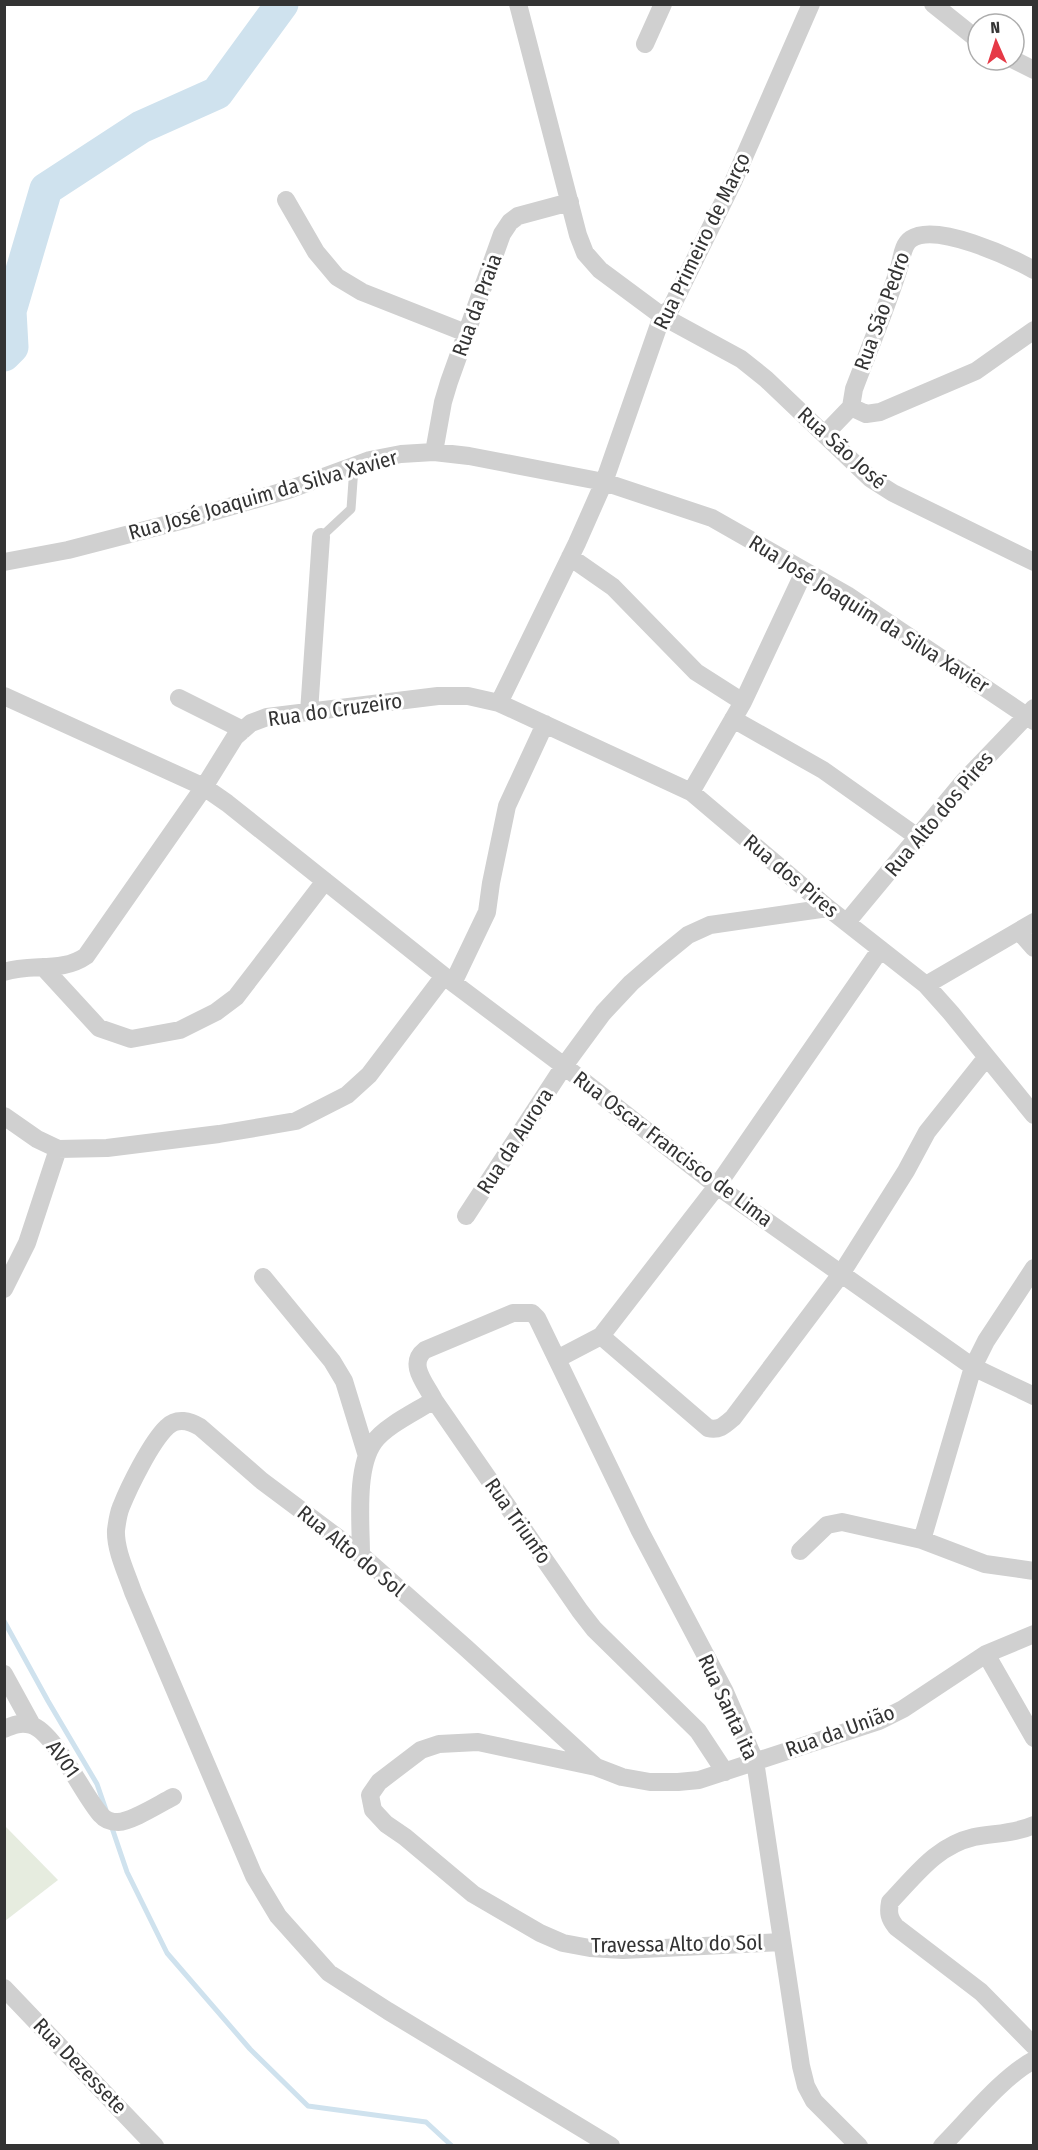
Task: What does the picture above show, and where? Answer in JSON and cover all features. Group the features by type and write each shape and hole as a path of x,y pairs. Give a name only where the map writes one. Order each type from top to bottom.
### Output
{"street":[{"path":"645,44 663,4"},
{"name":"Rua Primeiro de Março","path":"499,703 604,482 662,315 671,308 734,180 811,4"},
{"path":"933,4 966,30"},
{"name":"Rua São José","path":"518,5 585,253 600,270 662,315 741,359 766,379 871,479 893,493 1034,562"},
{"path":"286,200 316,252 337,277 362,292 466,333"},
{"name":"Rua da Praia","path":"434,452 443,402 502,234 510,222 532,212 570,202"},
{"name":"Rua São Pedro","path":"851,407 854,389 900,267 907,242 914,237 927,235 967,241 1002,253 1034,270"},
{"path":"825,434 851,407 866,414 880,412 976,371 1034,330"},
{"name":"Rua José Joaquim da Silva Xavier","path":"4,562 68,550 184,520 288,490 370,460 401,454 434,452 469,456 604,482 712,518 847,595 1031,715"},
{"path":"309,712 321,537"},
{"path":"570,557 613,587 696,672 744,702"},
{"path":"691,792 744,702 804,572"},
{"name":"Rua Oscar Francisco de Lima","path":"4,696 204,787 449,980 564,1066 717,1186 973,1367 1034,1396"},
{"name":"Rua do Cruzeiro","path":"4,972 26,967 66,966 86,956 204,787 235,737 251,723 267,717 438,696 468,696 499,703"},
{"path":"179,698 243,730"},
{"name":"Rua dos Pires","path":"499,703 691,792 828,908 926,985 1034,1115"},
{"name":"Rua Alto dos Pires","path":"847,922 964,781 1031,715"},
{"path":"733,719 823,770 919,838"},
{"path":"4,1116 37,1139 58,1149 107,1148 263,1128 296,1121 347,1095 369,1075 449,980 487,912 507,806 545,724"},
{"path":"43,967 99,1028 131,1039 180,1030 216,1012 236,997 325,881"},
{"name":"Rua da Aurora","path":"466,1216 564,1066 603,1013 624,990 688,935 710,925 828,908"},
{"path":"926,985 1026,926 1034,948"},
{"path":"557,1359 601,1336 717,1186 880,950"},
{"path":"601,1336 708,1428 715,1430 723,1427 733,1418 841,1274 906,1171 927,1132 986,1058"},
{"path":"6,1284 27,1243 58,1149"},
{"path":"921,1540 973,1367 986,1341 1034,1268"},
{"path":"263,1277 332,1361 344,1381 367,1456"},
{"name":"Rua Triunfo","path":"537,1318 532,1313 513,1313 425,1350 416,1362 418,1370 434,1400 594,1629 698,1731 724,1772"},
{"name":"Rua Santa ita","path":"537,1318 640,1532 725,1692 755,1761 801,2066 806,2085 814,2101 859,2145"},
{"path":"361,1555 362,1476 367,1456 374,1442 383,1432 434,1400"},
{"name":"Rua Alto do Sol","path":"596,1767 361,1555 262,1481 200,1427 189,1421 167,1426 119,1510 116,1533 133,1592 254,1876 278,1916 329,1972 611,2145"},
{"path":"800,1551 827,1525 842,1522 921,1540 985,1564 1034,1571"},
{"name":"Rua da União","path":"596,1767 622,1777 650,1782 699,1780 879,1721 903,1709 986,1654 1034,1634"},
{"path":"986,1654 1034,1738"},
{"path":"4,1674 32,1725"},
{"name":"AV01","path":"4,1729 16,1724 32,1725 43,1732 76,1776 101,1816 113,1821 172,1797"},
{"name":"Travessa Alto do Sol","path":"596,1767 478,1742 439,1744 421,1750 379,1782 370,1795 373,1810 386,1824 473,1894 540,1933 563,1943 590,1948 623,1950 782,1942"},
{"path":"1034,1825 1011,1833 975,1837 954,1843 936,1854 890,1902 888,1911 889,1919 896,1927 981,1992 1034,2046"},
{"name":"Rua Dezessete","path":"6,1993 152,2144"},
{"path":"942,2145 1005,2081 1034,2060"}],"lane":[{"path":"321,537 351,509 354,467"}],"shaded area":[{"path":"5,1826 58,1880 5,1921"}],"waterway":[{"path":"4,355 12,347 10,311 46,189 141,127 217,93 282,4"},
{"path":"4,1621 97,1784 106,1810"},
{"path":"111,1825 127,1872 167,1953 250,2049 308,2106 426,2122 452,2146"}]}
